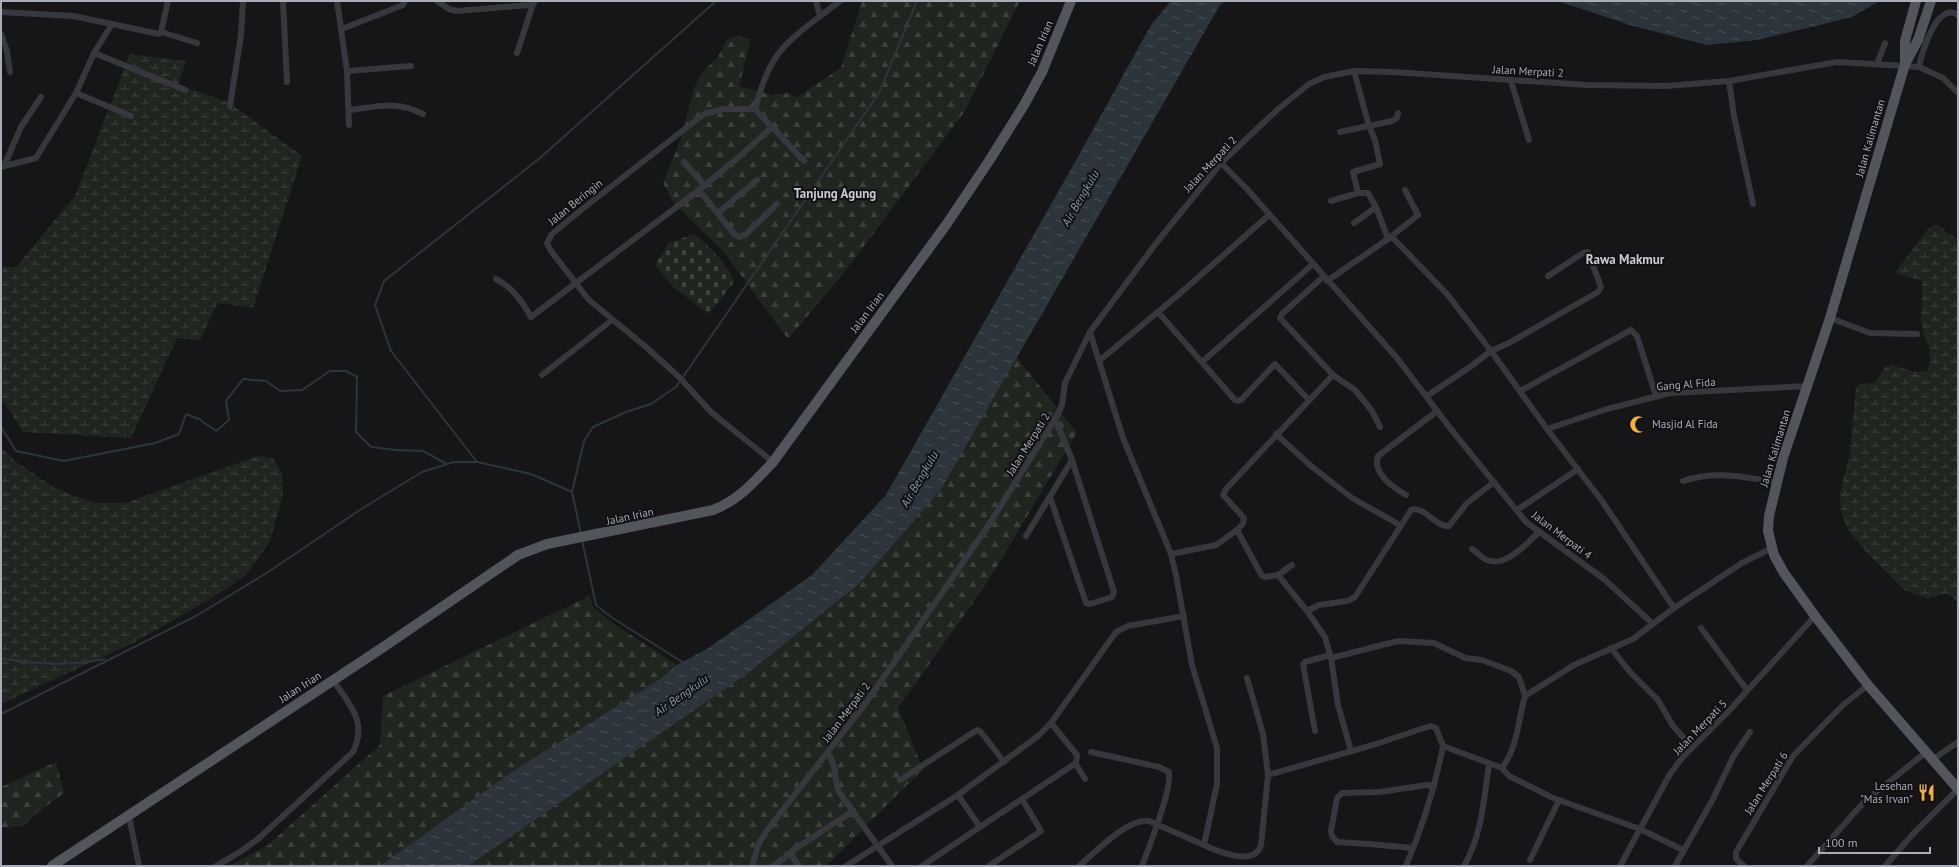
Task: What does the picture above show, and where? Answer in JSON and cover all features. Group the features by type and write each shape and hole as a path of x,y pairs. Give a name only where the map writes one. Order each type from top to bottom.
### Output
{"main road":[{"name":"Jalan Irian","path":"52,866 333,680 518,555 547,544 706,511 724,506 743,493 773,462 942,231 989,162 1024,105 1042,72 1071,1"},
{"path":"1904,65 1904,41 1916,1"},
{"path":"1904,65 1918,40 1931,1"},
{"name":"Jalan Kalimantan","path":"1904,65 1830,318 1777,482 1769,516 1768,531 1772,548 1784,573 1815,616 1868,685 1958,789"}],"street":[{"path":"161,32 168,1"},
{"path":"230,106 241,36 244,1"},
{"path":"283,1 287,82"},
{"path":"337,1 347,71 349,125"},
{"path":"342,29 403,5 405,1"},
{"path":"437,1 449,9 457,11 534,3 517,53"},
{"path":"448,1 449,9"},
{"path":"816,1 820,16"},
{"path":"804,161 755,110 763,80 772,60 785,44 840,1"},
{"path":"1958,15 1949,11 1937,20 1928,34 1919,67 1943,78 1958,93"},
{"path":"1,12 73,16 156,34 161,32 197,43"},
{"path":"3,167 36,158 76,94 94,53 112,24"},
{"path":"1,34 7,51 10,72"},
{"path":"1877,64 1885,44"},
{"path":"94,53 185,90"},
{"name":"Jalan Merpati 2","path":"752,866 759,843 768,829 828,753 918,629 990,523 1056,419 1062,404 1065,383 1090,332 1161,236 1222,163 1277,110 1309,84 1332,74 1354,71 1638,87 1694,85 1729,81 1837,62 1919,67"},
{"path":"347,71 411,66"},
{"path":"1354,71 1369,126 1375,140 1380,164 1353,172 1358,193"},
{"path":"1511,80 1529,140"},
{"path":"1729,81 1735,122 1753,204"},
{"path":"76,94 131,116"},
{"path":"3,167 21,127 41,97"},
{"path":"349,110 397,105 409,107 423,114"},
{"name":"Jalan Beringin","path":"755,110 723,109 704,114 552,234 547,244 575,284 589,300 646,347 679,378 711,412 773,462"},
{"path":"1340,132 1395,119 1398,113"},
{"path":"496,279 508,285 532,317 705,186 740,157 772,127"},
{"path":"684,162 705,186"},
{"path":"1222,163 1381,339 1517,510"},
{"path":"718,213 757,180"},
{"path":"699,190 735,235 742,237 777,204"},
{"path":"1380,427 1372,412 1356,390 1333,375 1280,318 1282,314 1326,279 1390,238 1418,215 1404,190"},
{"path":"1331,201 1358,193 1368,193 1390,238 1447,294 1491,351 1614,518 1674,608"},
{"path":"1354,223 1376,207"},
{"path":"1099,361 1270,215"},
{"path":"1427,396 1491,351 1509,343 1598,292 1601,287 1588,252 1583,253 1548,276"},
{"path":"1202,362 1313,264"},
{"path":"1158,312 1237,401 1242,399 1275,364 1309,400"},
{"path":"1830,318 1870,333 1917,334"},
{"path":"542,375 612,320"},
{"path":"1520,391 1631,330 1637,336 1656,396"},
{"path":"1090,332 1123,438 1171,554 1184,616 1192,665 1215,739 1218,759 1217,784 1204,845"},
{"path":"1171,554 1216,546 1237,530 1244,522 1244,518 1223,494 1276,434 1333,375"},
{"name":"Gang Al Fida","path":"1547,429 1607,409 1656,396 1678,393 1807,386"},
{"path":"1406,495 1385,479 1377,464 1378,456 1437,411"},
{"path":"1050,497 1086,603 1090,604 1112,597 1114,592 1072,460 1056,419"},
{"path":"1276,434 1311,466 1352,498 1400,524"},
{"path":"1026,536 1072,460"},
{"name":"Jalan Merpati 4","path":"1578,469 1517,510 1526,522 1575,556 1604,579 1652,623"},
{"path":"1683,481 1708,475 1730,475 1777,482"},
{"path":"1307,611 1319,605 1347,601 1355,597 1382,557 1400,524 1410,511 1414,509 1445,526 1449,526 1467,503 1494,482"},
{"path":"1237,530 1262,576 1278,575 1292,565"},
{"path":"1472,549 1487,560 1495,562 1514,554 1539,532"},
{"path":"1525,696 1574,665 1633,639 1652,623 1742,563 1772,548"},
{"path":"1278,575 1307,611 1325,637 1330,656 1338,705 1351,751"},
{"path":"846,866 958,795 1030,743 1051,723 1116,632 1128,626 1184,616"},
{"name":"Jalan Merpati 5","path":"1620,866 1670,774 1692,748 1815,616"},
{"path":"1701,628 1747,690"},
{"path":"1315,731 1303,664 1305,662 1398,641 1434,643 1465,658 1482,660 1511,671 1518,677 1525,696 1517,736 1506,763 1502,768"},
{"path":"1611,648 1630,672 1658,700 1673,726 1692,748"},
{"path":"1079,866 1131,823 1142,820 1156,824 1233,857 1251,858 1256,855 1261,845 1268,775 1263,734 1247,678"},
{"path":"216,866 240,852 259,838 353,752 358,740 359,726 357,717 333,680"},
{"name":"Jalan Merpati 6","path":"1744,866 1736,859 1736,852 1793,756 1844,705 1868,685"},
{"path":"922,866 1075,763 1077,755 1051,723"},
{"path":"1268,775 1430,726 1436,728 1443,746 1434,787 1406,866"},
{"path":"900,780 977,730 981,732 1004,762"},
{"path":"1675,866 1713,799 1733,757 1750,732"},
{"path":"1807,866 1864,802 1928,756 1958,742"},
{"path":"1443,746 1502,768 1509,776 1559,800 1640,829 1683,850"},
{"path":"1092,752 1168,771 1169,781 1142,866"},
{"path":"828,753 836,768 836,783 839,792 892,866"},
{"path":"1075,763 1085,779"},
{"path":"1464,866 1474,847 1479,828 1489,764"},
{"path":"1412,848 1334,841 1331,831 1337,798 1342,793 1379,792 1427,785 1434,787"},
{"path":"1885,866 1918,828 1958,789"},
{"path":"958,795 980,827"},
{"path":"989,866 1042,831 1022,799"},
{"path":"1530,860 1559,800"},
{"path":"773,866 793,850 853,811"},
{"path":"129,816 139,866"},
{"path":"791,853 799,866"}],"green space":[{"path":"862,1 1020,1 965,111 843,274 788,339 724,252 673,202 663,183 681,139 694,88 703,71 718,57 727,40 737,36 751,39 739,86 772,95 788,93 797,97 841,68"},
{"path":"130,54 186,61 178,85 228,102 302,156 253,308 218,303 200,340 177,338 131,438 23,432 1,398 1,267 16,267 75,196"},
{"path":"1936,224 1958,240 1958,602 1946,593 1928,599 1904,590 1869,555 1848,530 1841,511 1840,493 1850,453 1856,388 1860,384 1875,383 1885,367 1892,365 1914,372 1928,371 1930,359 1929,345 1924,335 1921,321 1922,283 1920,280 1898,274 1896,271 1928,229"},
{"path":"694,234 722,261 731,274 734,282 709,314 674,288 655,265 669,243"},
{"path":"1011,350 1077,433 987,583 898,708 923,769 826,866 228,866 267,846 380,745 383,696 589,596 593,607 610,621 689,673 735,674"},
{"path":"1,447 15,461 55,488 94,503 125,503 258,456 273,458 282,473 283,495 270,541 247,574 212,598 135,642 1,704"},
{"path":"56,762 64,793 23,826 1,828 1,787"}],"water":[{"name":"Air Bengkulu","path":"1171,1 1225,1 1220,5 941,489 860,583 748,673 468,866 380,866 509,774 662,678 675,666 707,649 812,575 886,495 1151,25"},
{"path":"1558,1 1879,1 1852,17 1757,40 1707,45 1630,25"}],"waterway":[{"path":"572,492 531,474 477,462 391,351 375,305 384,281 540,158 716,1"},
{"path":"581,534 572,492 584,441 593,427 626,412 651,404 676,387 879,93 917,1"},
{"path":"1,427 16,451 64,461 155,443 179,434 186,414 199,419 216,431 229,420 226,401 243,379 266,381 280,391 302,390 330,371 346,371 357,377 356,432 371,447 423,451 447,464"},
{"path":"1,714 196,616 265,574 363,508 422,472 454,462 477,462"},
{"path":"582,540 596,605 611,617 684,663"},
{"path":"1,658 53,664 79,663 105,659"}],"place":[{"name":"Masjid Al Fida","path":"1639,424"},
{"name":"Lesehan \"Mas Irvan\"","path":"1926,792"}],"district":[{"name":"Tanjung Agung","path":"835,193"},
{"name":"Rawa Makmur","path":"1625,259"}]}
